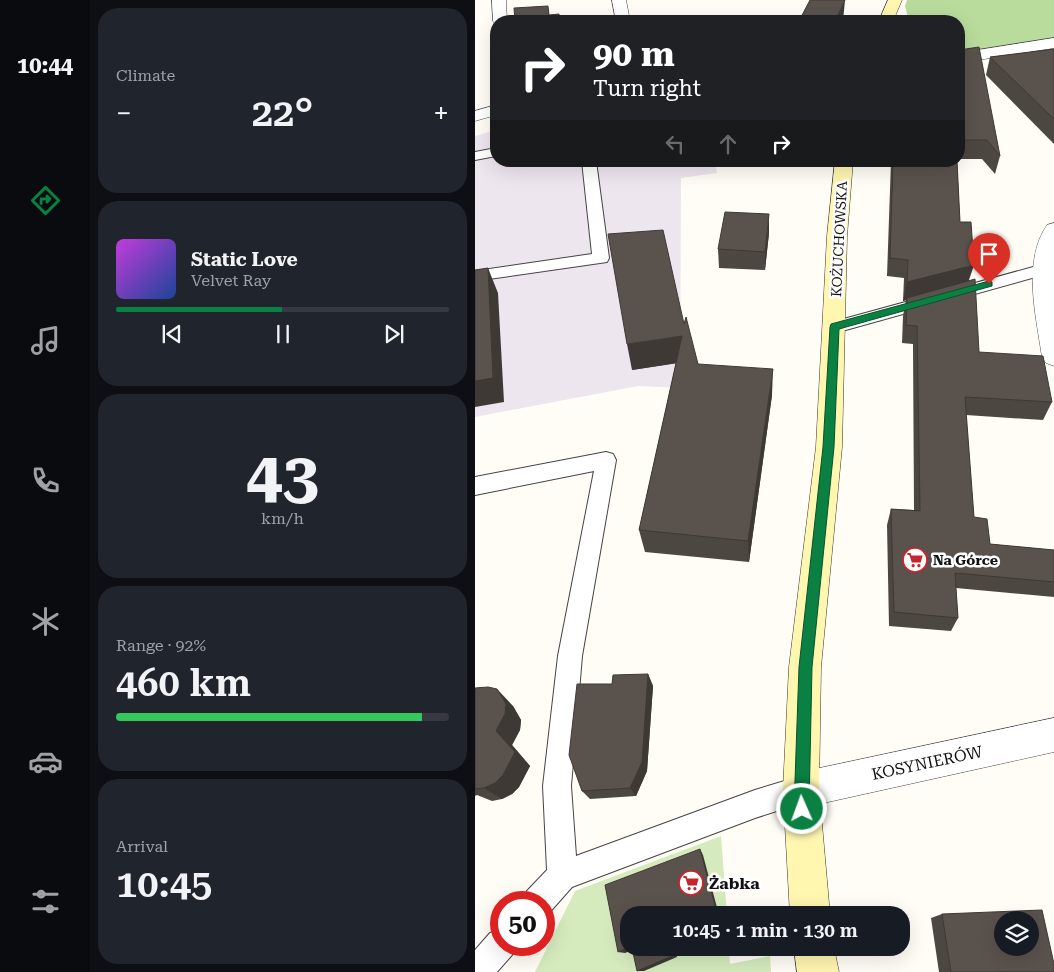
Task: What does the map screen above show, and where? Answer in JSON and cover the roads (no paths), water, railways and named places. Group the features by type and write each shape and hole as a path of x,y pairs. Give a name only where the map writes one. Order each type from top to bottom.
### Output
{"main road":[{"path":"889,15 895,0"},
{"name":"KOŻUCHOWSKA","path":"808,906 801,790 805,667 829,447 837,236 843,167"},
{"path":"815,956 818,972"}],"street":[{"path":"499,0 500,15"},
{"path":"619,0 622,15"},
{"path":"965,57 1054,43"},
{"path":"475,116 490,112"},
{"path":"1054,229 1044,269 1050,306 1054,357"},
{"name":"KOSYNIERÓW","path":"801,790 1054,736"}],"lane":[{"path":"475,156 490,153"},
{"path":"475,276 601,258 590,167"},
{"path":"835,327 1044,269"},
{"path":"475,486 606,460 570,656 557,786 562,876"},
{"path":"548,891 562,876 755,804 801,790"},
{"path":"476,972 490,956"}],"place":[{"name":"Na Górce","path":"915,560"},
{"name":"Żabka","path":"691,883"}]}
